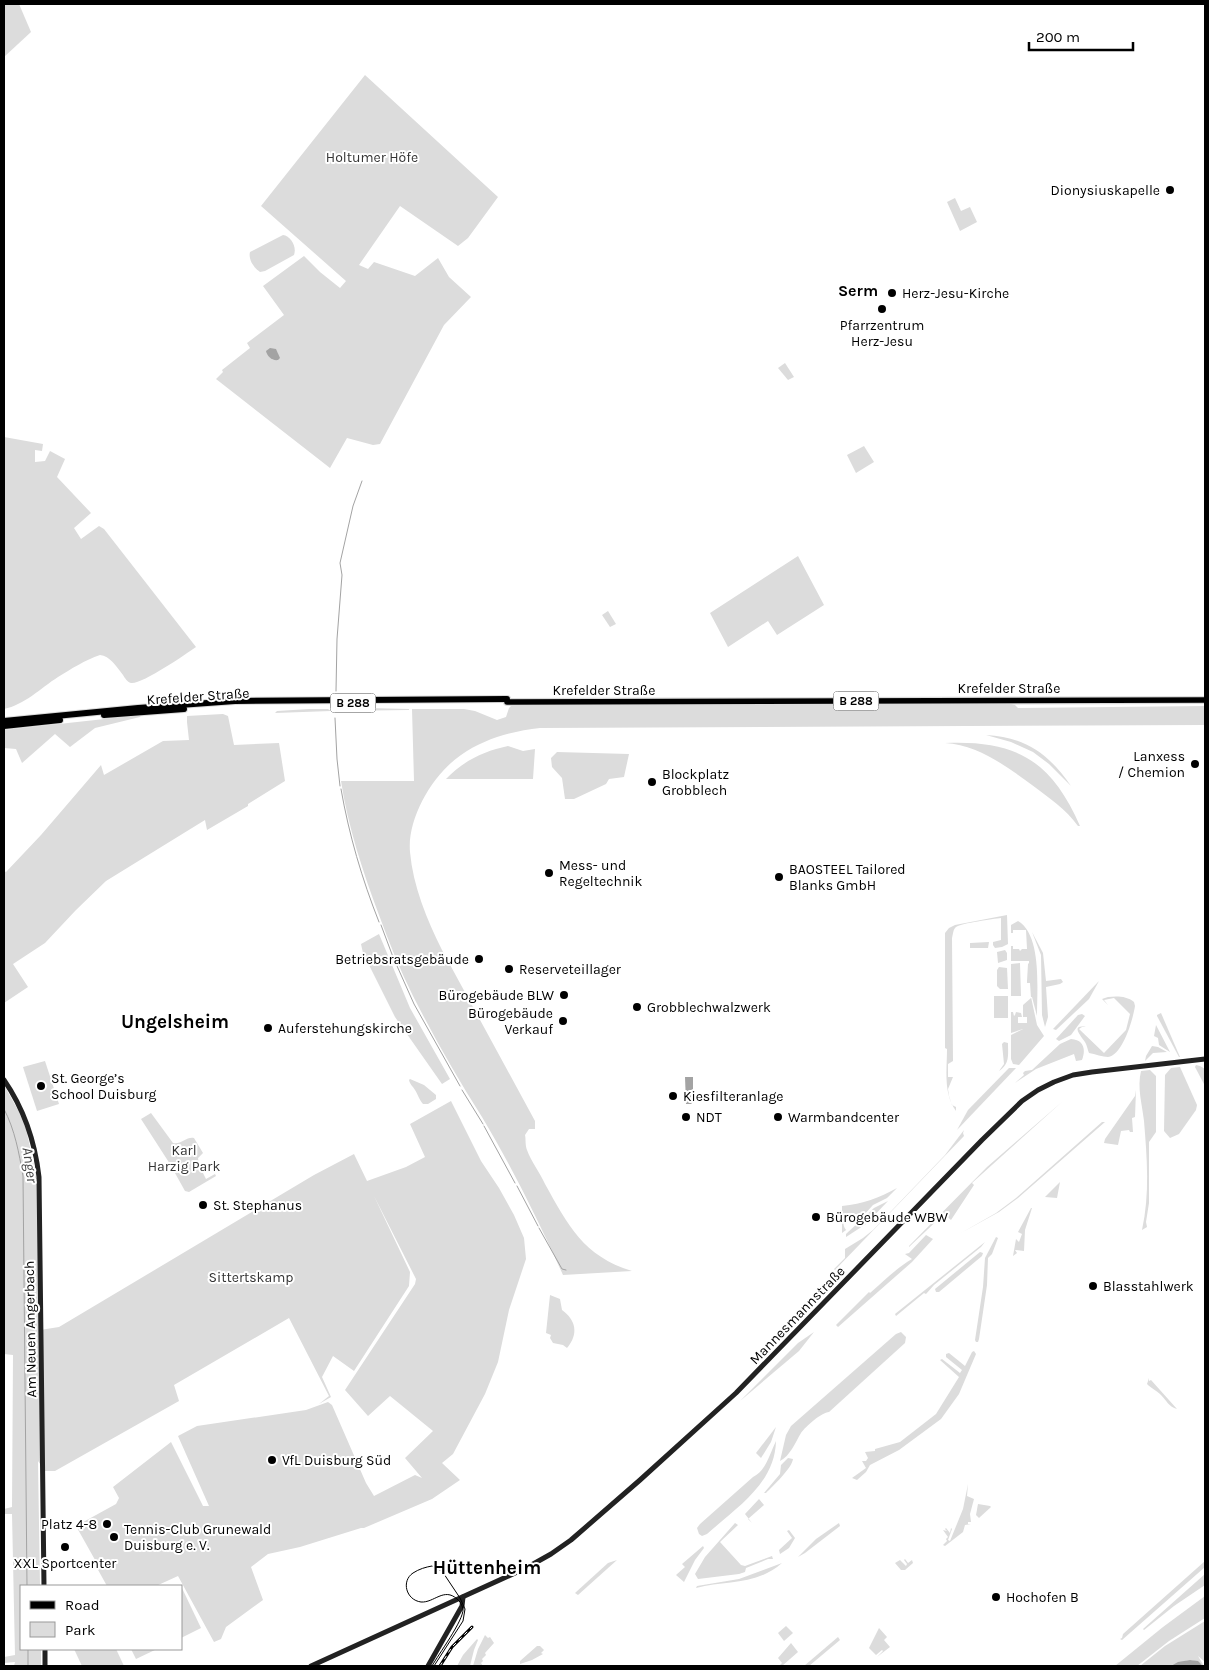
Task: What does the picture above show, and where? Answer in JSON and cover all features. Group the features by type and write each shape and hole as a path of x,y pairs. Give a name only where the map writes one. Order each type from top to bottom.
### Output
{"highway":[{"name":"Krefelder Straße","path":"4,721 138,708 235,702 507,701"},
{"name":"Krefelder Straße","path":"4,726 213,706 507,701"}],"main road":[{"name":"Krefelder Straße","path":"507,701 1205,698"},
{"name":"Mannesmannstraße","path":"311,1666 354,1648 409,1620 538,1562 570,1540 736,1393 1022,1101 1038,1090 1054,1082 1092,1072 1205,1060"},
{"name":"Am Neuen Angerbach","path":"4,1080 14,1095 28,1125 39,1177 44,1585"},
{"path":"428,1666 462,1606 463,1597"},
{"path":"45,1650 45,1666"}],"green space":[{"path":"4,4 19,4 31,32 4,57"},
{"name":"Holtumer Höfe","path":"365,75 498,197 468,238 458,246 400,206 359,265 368,269 374,262 415,276 438,258 449,277 471,297 444,325 380,444 373,445 347,438 330,468 216,379 223,372 222,370 250,348 247,343 284,315 263,286 304,256 340,288 346,281 261,206"},
{"path":"955,198 961,211 970,207 977,222 960,231 947,202"},
{"path":"283,235 289,237 293,242 294,255 260,272 252,263 250,252"},
{"path":"785,363 794,377 788,380 778,368"},
{"path":"4,437 43,444 42,451 35,450 35,462 45,461 50,451 65,459 57,477 91,513 74,528 81,539 99,526 104,529 196,647 144,679 131,683 126,680 110,659 100,655 68,671 18,704 4,709"},
{"path":"864,446 874,462 856,473 847,455"},
{"path":"798,556 824,605 777,635 768,621 728,647 710,613"},
{"path":"608,611 616,624 610,627 602,615"},
{"path":"513,704 1011,704 1018,708 1205,706 1205,725 540,728 519,731 489,740 470,749 451,763 441,773 424,798 417,811 410,839 414,877 422,902 442,950 535,1121 535,1129 529,1129 525,1135 526,1148 553,1199 570,1226 589,1248 615,1265 632,1271 563,1275 514,1175 437,1042 395,956 362,866 352,832 341,781 414,781 412,709 464,709 475,711 497,720 506,717 509,708"},
{"path":"328,709 331,711 275,713 277,711"},
{"path":"336,709 409,710 336,711"},
{"path":"223,714 228,716 234,745 279,743 285,781 207,830 205,820 106,881 45,943 13,964 28,987 4,1003 4,871 6,872 41,835 101,765 104,775 163,741 189,740 187,716"},
{"path":"141,715 140,717 95,728 70,747 55,734 22,763 16,749 4,748 4,730"},
{"path":"986,735 1013,739 1035,749 1054,765 1071,786 1049,764 1033,752 1011,742"},
{"path":"945,743 992,745 1028,759 1043,770 1057,785 1069,803 1080,826 1051,799 1002,764 980,752"},
{"path":"508,746 523,751 535,749 533,779 446,779 459,767 474,758"},
{"path":"557,752 629,754 624,777 609,779 606,784 574,799 565,799 562,778 552,767 551,758"},
{"path":"1007,915 1008,944 1002,947 995,948 993,945 993,942 1001,940 1001,918 964,924 956,927 954,931 952,938 953,1061 948,1064 948,1077 953,1077 948,1089 951,1102 947,1089 947,1049 945,1048 945,933 955,925"},
{"path":"1018,921 1026,928 1035,950 1037,1016 1031,997 1037,1025 1044,1036 1019,1065 1013,1064 1011,1059 1011,1035 1023,1029 1011,1033 1011,1012 1013,1012 1014,1016 1016,1012 1021,1013 1022,1017 1018,1017 1018,1023 1027,1023 1027,1017 1023,1017 1023,1005 1031,998 1030,983 1027,983 1029,961 1011,961 1011,946 1013,946 1013,949 1019,949 1020,951 1027,949 1026,930 1013,930 1013,933 1011,933 1011,925"},
{"path":"1032,932 1043,953 1046,981 1061,979 1063,982 1046,987 1048,1017 1045,1027 1042,1015 1041,955"},
{"path":"379,934 410,1008 450,1079 442,1084 395,1017 363,953 361,944"},
{"path":"989,942 988,948 970,948 970,943"},
{"path":"1005,950 1007,960 998,963 997,952"},
{"path":"1020,963 1021,996 1011,996 1011,964"},
{"path":"999,967 1007,968 1008,989 1000,989 997,986 997,970"},
{"path":"1099,981 1089,999 1056,1030 1053,1029"},
{"path":"994,996 1008,996 1008,1018 994,1018"},
{"path":"1108,997 1125,998 1134,1002 1135,1006 1130,1027 1123,1043 1113,1055 1108,1057 1089,1053 1086,1044 1078,1033 1078,1028 1082,1027 1079,1029 1104,1053 1126,1030 1130,1014 1114,998 1104,1000 1108,1005 1102,999"},
{"path":"1161,1013 1180,1057 1157,1016"},
{"path":"1082,1014 1085,1016 1071,1035 1059,1041 1056,1039 1078,1015"},
{"path":"1156,1025 1170,1052 1159,1045 1158,1038 1154,1036"},
{"path":"1071,1039 1079,1041 1083,1046 1082,1060 1076,1061 1074,1054 1036,1069 1015,1083 1024,1075 1025,1071 1032,1070 1060,1044"},
{"path":"1004,1042 1008,1043 1008,1059 999,1071 1004,1064 1002,1044"},
{"path":"1152,1046 1167,1052 1153,1053 1145,1061 1146,1056"},
{"name":"St. George’s School Duisburg","path":"45,1061 59,1104 37,1111 23,1067"},
{"path":"1196,1065 1205,1069 1205,1086 1195,1067"},
{"path":"1180,1067 1197,1105 1196,1110 1179,1134 1170,1138 1164,1131 1165,1075 1171,1068"},
{"path":"1009,1068 1016,1068 957,1130 968,1110"},
{"path":"1150,1070 1156,1076 1156,1132 1149,1142 1149,1203 1147,1227 1142,1230 1145,1216 1147,1176 1140,1083 1141,1071"},
{"path":"410,1079 424,1085 436,1095 436,1099 428,1104 423,1104 410,1083"},
{"name":"Sittertskamp","path":"4,1085 26,1129 37,1179 40,1330 59,1327 314,1175 354,1154 367,1181 406,1167 425,1157 410,1124 451,1101 481,1161 514,1215 524,1238 526,1259 509,1310 498,1362 485,1394 453,1454 442,1463 460,1480 432,1499 364,1528 300,1547 268,1554 251,1567 263,1600 226,1627 221,1639 214,1642 178,1576 158,1585 106,1585 97,1568 99,1567 76,1526 116,1504 119,1498 113,1487 171,1442 203,1506 209,1506 178,1436 197,1426 306,1410 328,1402 332,1405 366,1483 374,1496 415,1475 422,1478 405,1458 433,1431 390,1396 368,1416 345,1390 415,1284 416,1279 374,1196 410,1272 409,1286 354,1371 333,1356 322,1377 331,1397 319,1404 329,1396 289,1318 174,1385 179,1401 55,1471 45,1471 38,1461 40,1585 20,1585 20,1650 41,1650 41,1666 14,1666 15,1662 4,1663 4,1657 15,1655 12,1514 4,1514 4,1509 12,1507 13,1355 4,1354"},
{"path":"1136,1090 1135,1117 1132,1118 1133,1132 1129,1130 1121,1131 1118,1145 1104,1143 1135,1096"},
{"path":"1063,1101 972,1183 974,1185 951,1220 944,1214 909,1247 987,1167"},
{"name":"Karl Harzig Park","path":"151,1113 173,1143 194,1138 203,1153 198,1158 199,1165 206,1179 215,1174 216,1176 189,1192 185,1191 141,1119"},
{"path":"1102,1122 1105,1122 1018,1198 999,1212 961,1233 996,1213 1016,1198"},
{"path":"964,1130 964,1136 835,1270 845,1258 845,1249 873,1230 945,1155"},
{"path":"1060,1182 1057,1198 1045,1197"},
{"path":"897,1188 887,1198 873,1205 862,1217 853,1213 847,1214 844,1222 846,1230 842,1233 842,1206 871,1200"},
{"path":"888,1201 866,1224 846,1237 846,1234 874,1208"},
{"path":"1031,1208 1025,1230 1024,1251 1015,1250 1017,1253 1013,1256 1016,1239 1019,1242 1022,1234 1018,1232"},
{"path":"926,1235 933,1239 912,1262 838,1327 836,1325 869,1292 912,1259 905,1254 909,1253"},
{"path":"996,1237 998,1238 992,1254 988,1258 987,1285 979,1339 976,1342 985,1258"},
{"path":"985,1242 926,1294 924,1293 896,1316 895,1314"},
{"path":"980,1252 983,1253 982,1256 939,1292 936,1292 935,1289"},
{"path":"550,1295 560,1299 562,1310 573,1323 573,1338 567,1348 553,1343 550,1338 551,1335 546,1333"},
{"path":"814,1332 799,1351 740,1401 798,1343"},
{"path":"901,1332 906,1337 905,1343 829,1412 818,1417 806,1427 789,1453 780,1461 786,1435 791,1426 896,1334"},
{"path":"974,1351 976,1354 959,1394 941,1419 899,1450 870,1465 866,1472 857,1480 852,1478 866,1468 862,1461 866,1461 868,1458 865,1452 875,1451 875,1449 900,1442 936,1414 959,1377 940,1360 942,1359 960,1373 962,1370 946,1357 946,1354 949,1353 965,1366"},
{"path":"1149,1378 1149,1381 1151,1380 1177,1409 1147,1384"},
{"path":"776,1427 771,1442 761,1458 756,1453"},
{"path":"776,1441 774,1456 769,1470 752,1494 707,1534 702,1536 699,1534 697,1528 700,1524 761,1471"},
{"path":"788,1458 793,1459 792,1463 782,1477 764,1493 780,1474 781,1465"},
{"path":"968,1484 967,1496 974,1499 970,1514 971,1522 968,1522 968,1524 971,1524 965,1525 963,1532 945,1546 943,1545 948,1537 943,1530 947,1531 946,1528 950,1533 952,1529 948,1540 950,1541 963,1509"},
{"path":"759,1499 764,1505 749,1519 745,1514"},
{"path":"978,1504 991,1507 979,1518 976,1515"},
{"path":"735,1523 738,1525 720,1542 741,1565 745,1566 772,1556 773,1559 768,1559 746,1568 745,1572 739,1574 698,1579 695,1574 705,1557"},
{"path":"839,1523 840,1526 798,1557 816,1539"},
{"path":"789,1530 795,1538 789,1548 780,1554 779,1550 792,1538 787,1531"},
{"path":"703,1546 704,1548 695,1560 684,1582 676,1575 685,1567 682,1564"},
{"path":"905,1559 908,1563 912,1560 913,1563 905,1570 901,1570 895,1563 900,1560 906,1566"},
{"path":"617,1560 578,1595 575,1593 608,1563"},
{"path":"1205,1561 1205,1567 1122,1640 1120,1639 1123,1634"},
{"path":"782,1563 772,1570 751,1579 696,1588 697,1586 739,1579"},
{"path":"1205,1574 1205,1585 1143,1629"},
{"path":"182,1588 201,1628 182,1638"},
{"path":"1205,1596 1205,1618 1169,1641 1137,1666 1115,1666 1163,1627"},
{"path":"1205,1621 1205,1662 1198,1656 1204,1666 1189,1660 1166,1667 1140,1666 1165,1646"},
{"path":"786,1626 793,1633 784,1641 778,1633"},
{"path":"879,1628 887,1637 884,1640 890,1647 877,1657 883,1651 876,1655 869,1648"},
{"path":"485,1635 488,1638 490,1637 494,1643 482,1659 481,1663 483,1666 473,1666 478,1649"},
{"path":"838,1637 840,1640 809,1666 804,1666"},
{"path":"477,1639 470,1666 457,1666 463,1655"},
{"path":"791,1643 798,1652 782,1666 779,1666 782,1663 778,1658"},
{"path":"537,1646 544,1650 541,1653 543,1654 520,1664 520,1661"},
{"path":"74,1650 116,1650 124,1666 82,1666"},
{"path":"132,1650 155,1650 136,1659"}],"shaded area":[{"path":"270,348 276,349 280,358 278,360 272,359 267,355 266,351"},
{"path":"685,1077 693,1077 693,1102 691,1104 686,1104"},
{"path":"1198,1661 1203,1666 1171,1666 1178,1662"}],"waterway":[{"path":"336,691 337,639 342,575 340,563 353,506 362,481"},
{"path":"335,718 340,786"},
{"path":"341,789 357,857 379,922"},
{"path":"381,925 414,1004 460,1086"},
{"path":"462,1090 483,1124"},
{"name":"Anger","path":"4,1109 14,1133 23,1176 27,1585"},
{"path":"484,1126 515,1183"},
{"path":"517,1186 538,1226"},
{"path":"539,1228 562,1269 566,1270"},
{"name":"Anger","path":"28,1650 28,1666"}],"tram line":[{"path":"432,1666 455,1629 463,1609 459,1601 452,1596 443,1595 426,1602 421,1602 416,1601 409,1594 406,1585 409,1576 418,1570 432,1566 442,1571 465,1609 463,1621 434,1666"}],"railway":[{"path":"440,1666 452,1647 472,1627"}],"place":[{"name":"Dionysiuskapelle","path":"1170,190"},
{"name":"Herz-Jesu-Kirche","path":"892,293"},
{"name":"Pfarrzentrum Herz-Jesu","path":"882,309"},
{"name":"Lanxess / Chemion","path":"1195,764"},
{"name":"Blockplatz Grobblech","path":"652,782"},
{"name":"Mess- und Regeltechnik","path":"549,873"},
{"name":"BAOSTEEL Tailored Blanks GmbH","path":"779,877"},
{"name":"Betriebsratsgebäude","path":"479,959"},
{"name":"Reserveteillager","path":"509,969"},
{"name":"Bürogebäude BLW","path":"564,995"},
{"name":"Grobblechwalzwerk","path":"637,1007"},
{"name":"Bürogebäude Verkauf","path":"563,1021"},
{"name":"Auferstehungskirche","path":"268,1028"},
{"name":"St. George’s School Duisburg","path":"41,1086"},
{"name":"Kiesfilteranlage","path":"673,1096"},
{"name":"NDT","path":"686,1117"},
{"name":"Warmbandcenter","path":"778,1117"},
{"name":"St. Stephanus","path":"203,1205"},
{"name":"Bürogebäude WBW","path":"816,1217"},
{"name":"Blasstahlwerk","path":"1093,1286"},
{"name":"VfL Duisburg Süd","path":"272,1460"},
{"name":"Platz 4-8","path":"107,1524"},
{"name":"Tennis-Club Grunewald Duisburg e. V.","path":"114,1537"},
{"name":"XXL Sportcenter","path":"65,1547"},
{"name":"Hochofen B","path":"996,1597"}],"district":[{"name":"Serm","path":"858,290"},
{"name":"Ungelsheim","path":"175,1021"},
{"name":"Hüttenheim","path":"487,1567"}]}
